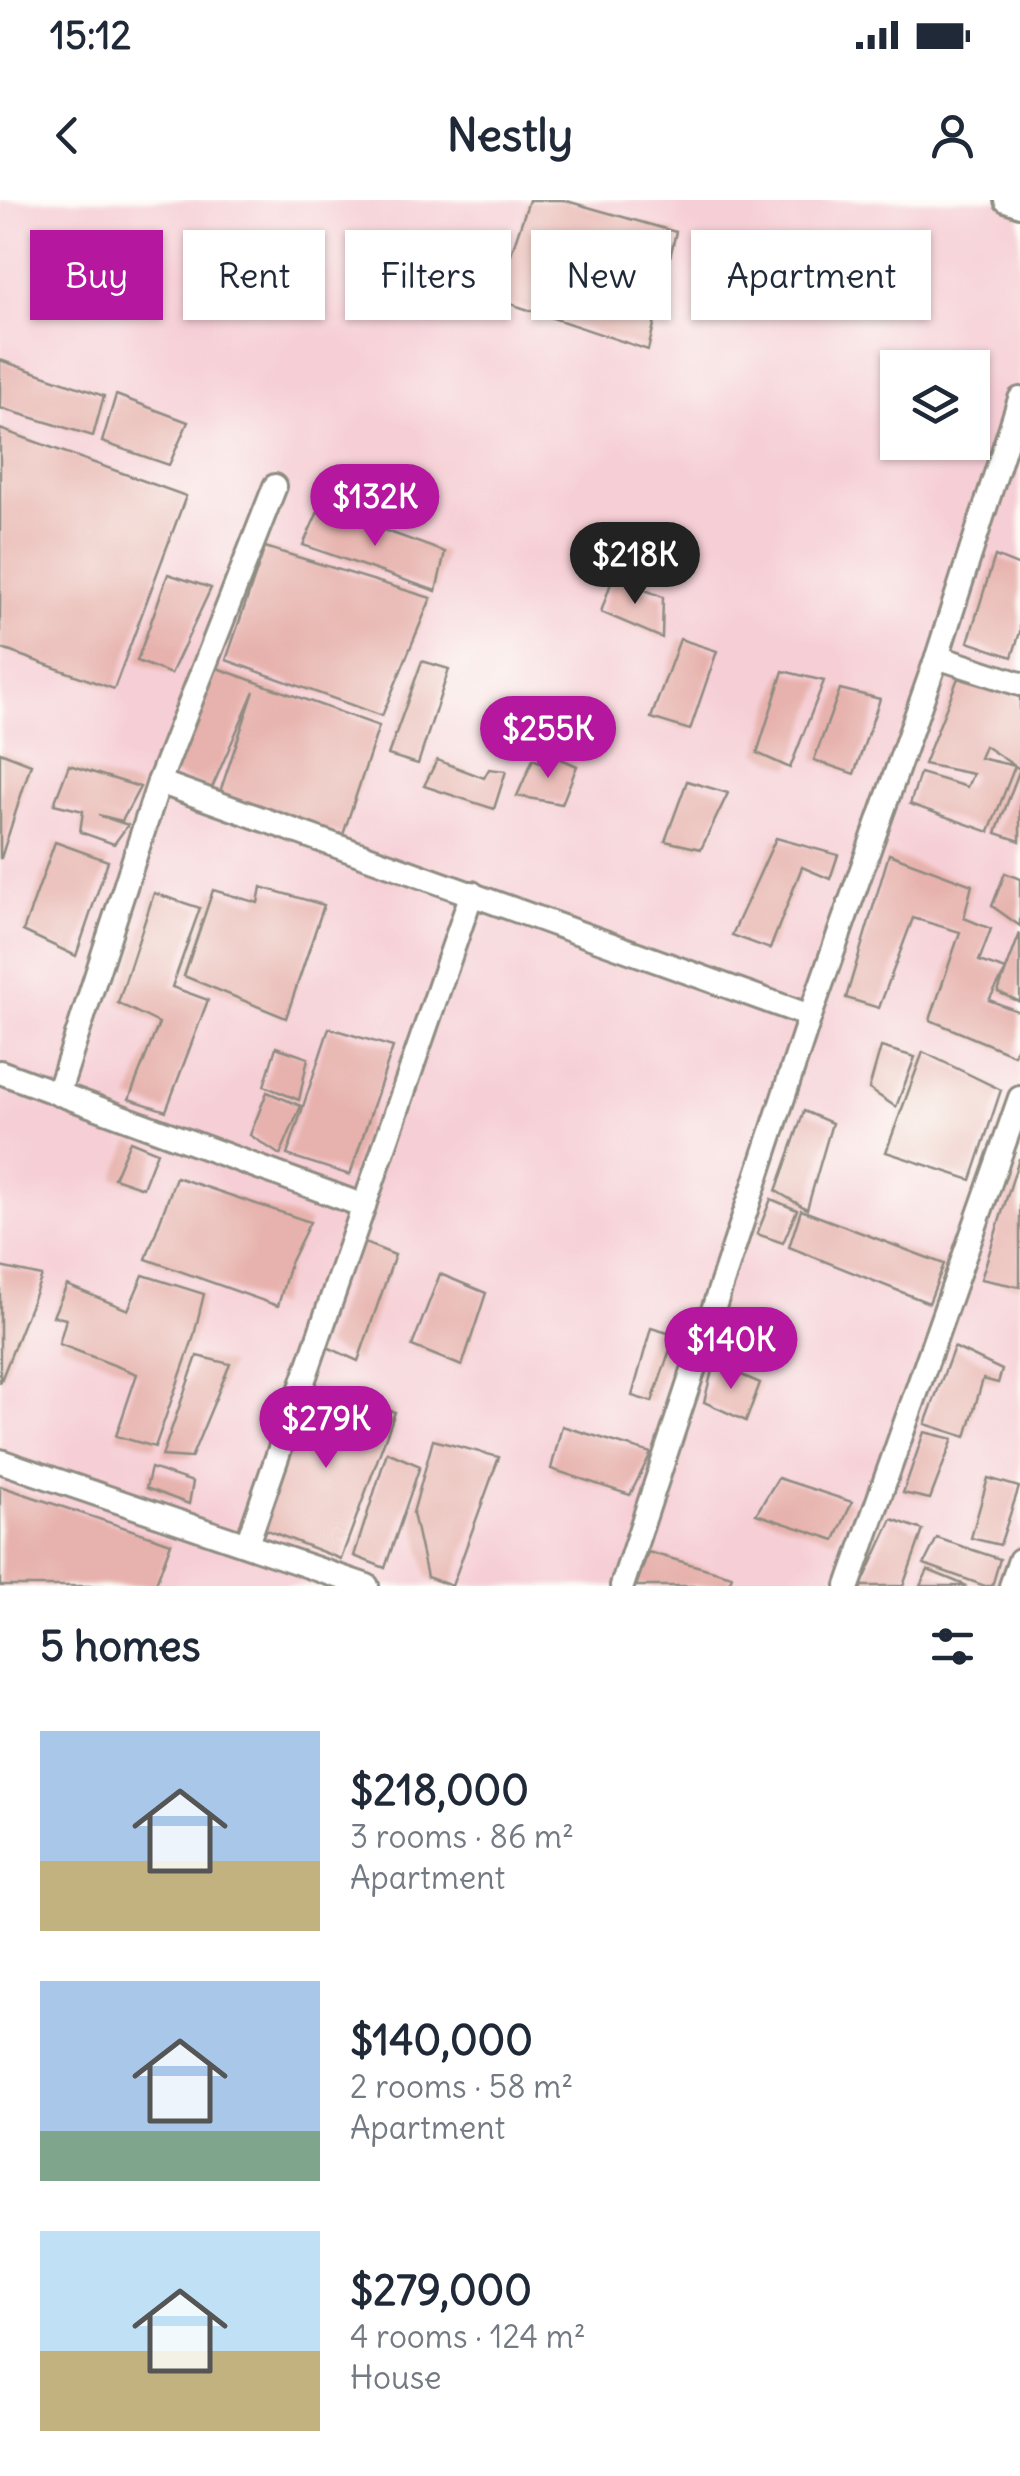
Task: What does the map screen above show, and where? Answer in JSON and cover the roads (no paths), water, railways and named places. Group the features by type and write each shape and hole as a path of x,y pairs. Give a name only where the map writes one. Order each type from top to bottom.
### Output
{"street":[{"path":"1006,200 1020,205"},
{"path":"622,1586 810,1016 937,657 1020,399"},
{"path":"58,1094 159,782 275,486"},
{"path":"937,657 1020,684"},
{"path":"159,782 810,1016"},
{"path":"247,1544 472,894"},
{"path":"0,1072 364,1206"},
{"path":"848,1586 1020,1098"},
{"path":"0,1460 367,1586"},
{"path":"1011,1586 1020,1560"}]}
